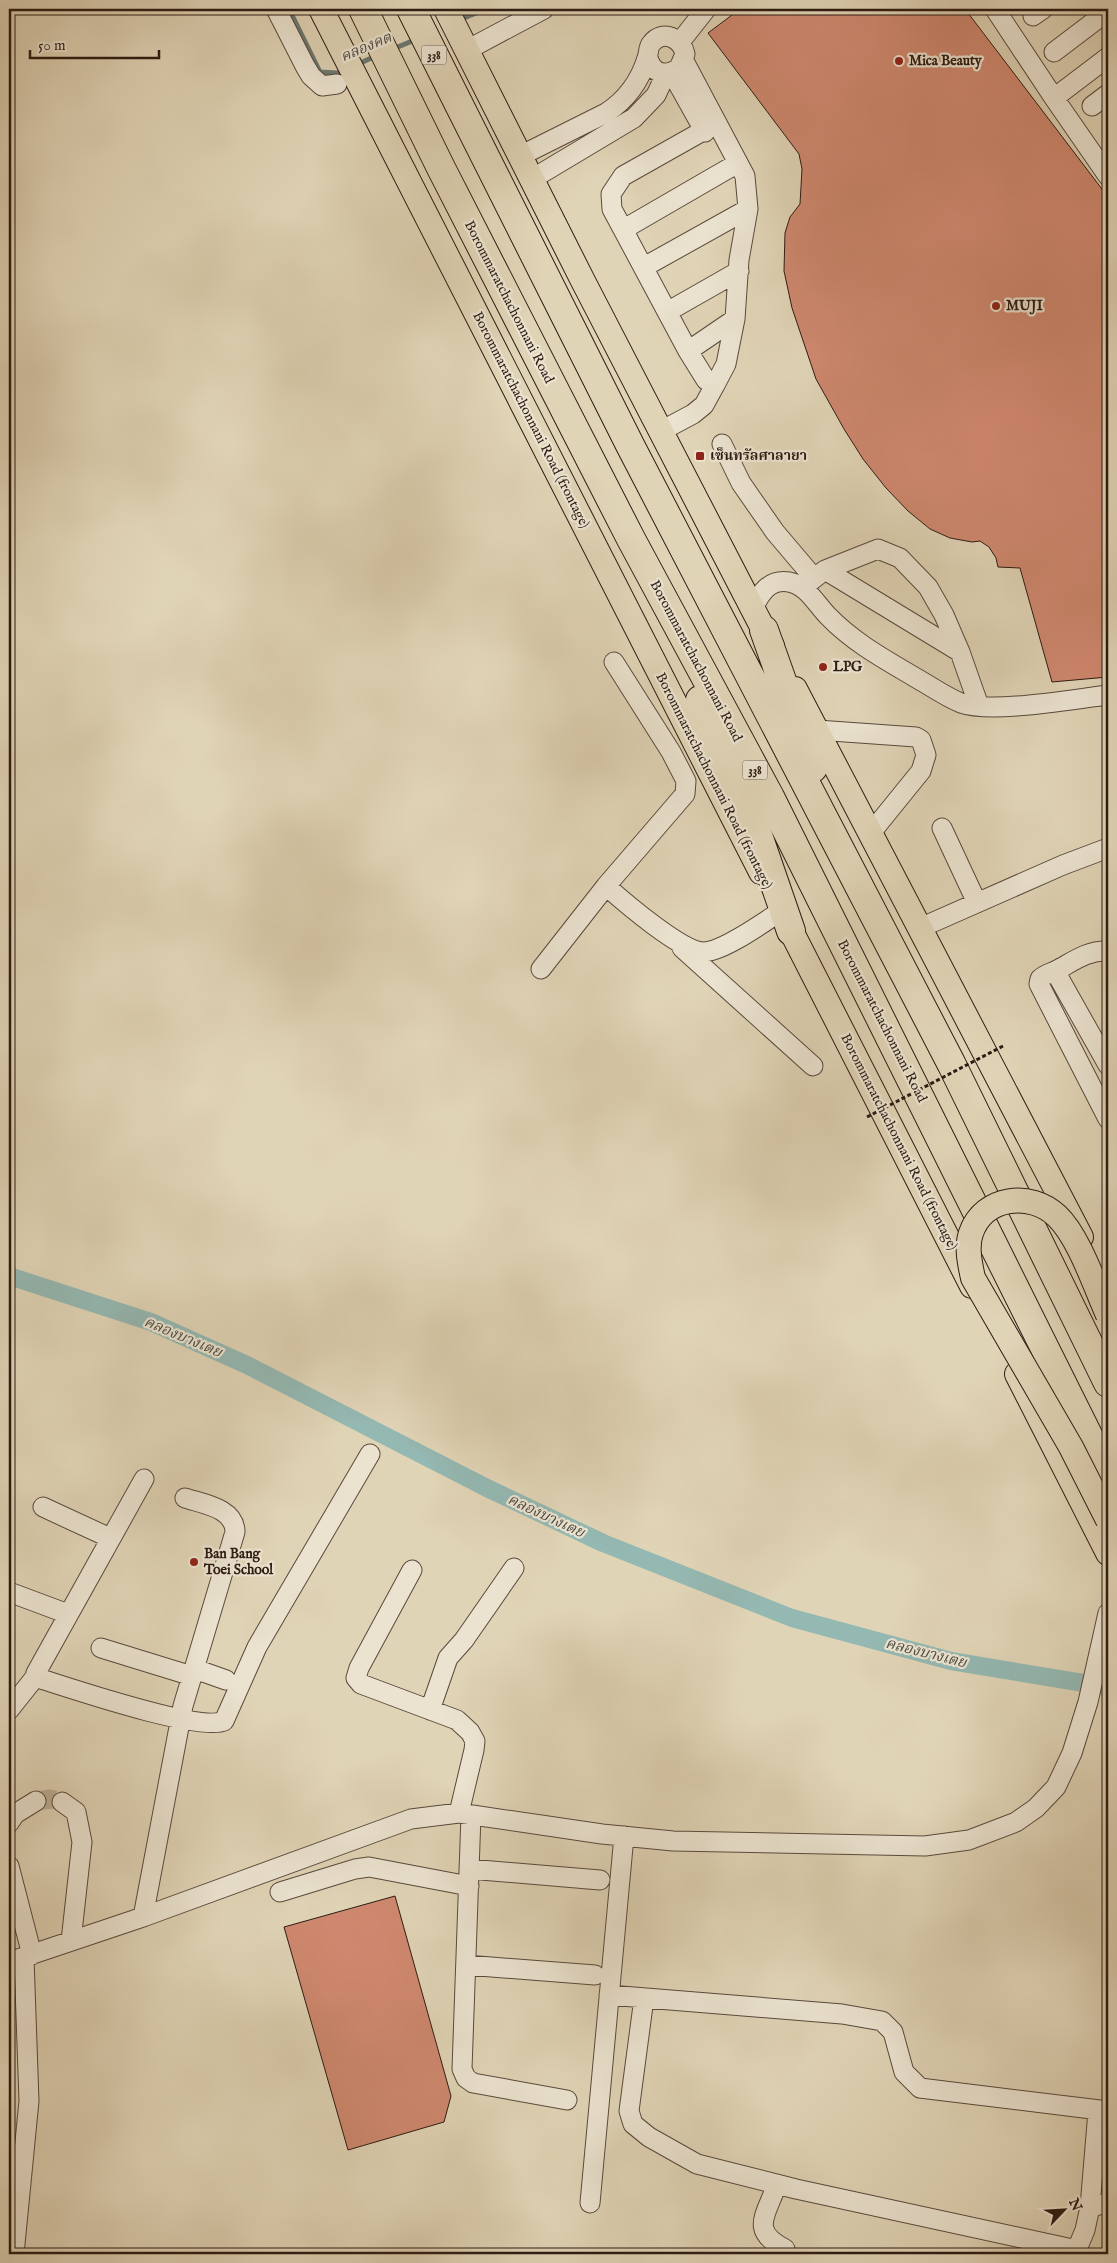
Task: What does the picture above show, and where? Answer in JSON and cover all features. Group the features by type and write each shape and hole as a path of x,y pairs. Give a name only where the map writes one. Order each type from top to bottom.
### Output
{"highway":[{"name":"338","path":"411,9 630,445 952,1065 1108,1382"},
{"name":"Borommaratchachonnani Road","path":"368,19 441,168 660,595 770,798 1108,1475"},
{"path":"660,595 722,755 759,838 786,921"},
{"path":"759,620 846,861"}],"main road":[{"name":"Borommaratchachonnani Road (frontage)","path":"321,9 341,46 349,85 786,921 1108,1553"},
{"name":"338","path":"446,9 661,431 1108,1289"},
{"path":"1108,1315 1070,1231 1057,1216 1044,1206 1027,1201 1004,1201 994,1206 976,1223 971,1233 968,1248 973,1278 1071,1447 1108,1520"}],"street":[{"path":"276,9 311,76 322,86 349,85"},
{"path":"465,46 544,9"},
{"path":"680,42 706,9"},
{"path":"995,9 1108,176"},
{"path":"1054,52 1108,11"},
{"path":"520,156 599,117 619,104 635,85 648,58 652,42 666,36 680,42 685,54 656,95 634,118 532,179"},
{"path":"1054,98 1108,57"},
{"path":"648,58 654,69 674,69"},
{"path":"661,431 693,414 704,405 726,364 735,319 739,271 748,209 745,176 738,163 711,128 674,69"},
{"path":"1092,106 1108,94"},
{"path":"711,128 623,176 611,194 612,209 688,351 706,380 715,385"},
{"path":"624,229 738,163"},
{"path":"644,267 748,209"},
{"path":"667,312 739,271"},
{"path":"688,351 735,319"},
{"path":"722,444 741,483 775,532 814,578 828,616 858,642 946,696 962,703 996,707 1108,696"},
{"path":"759,620 759,595 767,586 814,578 878,548 900,558 928,587 944,615 960,652 979,706"},
{"path":"814,578 960,652"},
{"path":"541,969 606,886 686,794 686,781 671,752 614,662"},
{"path":"817,730 916,737 921,740 926,755 922,770 870,834"},
{"path":"942,828 977,903"},
{"path":"920,928 1063,865 1108,848"},
{"path":"606,886 668,936 813,1066"},
{"path":"668,936 703,952 786,921"},
{"path":"1108,951 1085,955 1040,978 1039,984 1108,1119"},
{"path":"1055,971 1108,1065"},
{"path":"1090,1084 1108,1075"},
{"path":"36,1676 180,1720 214,1724 224,1721 257,1647 370,1454"},
{"path":"9,1710 36,1676 68,1614 144,1479"},
{"path":"142,1917 180,1720 236,1532 236,1526 232,1519 223,1511 185,1498"},
{"path":"43,1507 110,1538"},
{"path":"430,1710 448,1658 464,1640 514,1568"},
{"path":"412,1570 359,1668 356,1678 361,1684 458,1720 470,1732 475,1741 465,1814 469,1878 462,2069 466,2078 473,2083 566,2100"},
{"path":"9,1592 68,1614"},
{"path":"22,1958 142,1917 412,1819 465,1814 672,1841 925,1846 969,1840 1016,1822 1036,1808 1056,1787 1072,1753 1088,1702 1108,1612"},
{"path":"101,1648 226,1680"},
{"path":"9,1823 15,1814 36,1801"},
{"path":"62,1802 76,1812 82,1842 71,1941"},
{"path":"590,2203 624,1836"},
{"path":"9,1866 22,1958 28,2101 14,2254"},
{"path":"280,1892 355,1869 369,1867 469,1878 600,1880"},
{"path":"466,1965 595,1975"},
{"path":"610,1995 842,2014 882,2021 893,2032 904,2072 911,2082 920,2088 1103,2111 1090,2207 1085,2230 1076,2252 697,2164 649,2137 633,2124 628,2111 644,1998"},
{"path":"777,2184 762,2225 765,2235 770,2241 785,2249"},
{"path":"1090,2207 1108,2203"}],"path":[{"path":"867,1117 1003,1046"}],"building":[{"path":"740,9 965,9 1108,197 1108,677 1052,682 1020,568 998,567 996,558 989,547 980,541 972,542 950,538 930,529 908,511 886,488 863,459 816,379 792,308 784,271 785,233 790,217 800,204 802,169 799,154 708,33"},
{"path":"395,1896 451,2096 444,2122 348,2150 284,1927"}],"waterway":[{"name":"คลองคต","path":"289,9 320,72 337,73 346,69"},
{"name":"คลองคต","path":"459,20 486,9"},
{"name":"คลองคต","path":"393,49 417,39"},
{"name":"คลองคต","path":"356,65 378,55"},
{"name":"คลองบางเตย","path":"9,1276 151,1322 247,1365 487,1488 603,1543 792,1618 951,1661 1108,1687"}],"tunnel":[{"path":"36,1801 50,1799 62,1802"}],"place":[{"name":"Mica Beauty","path":"899,61"},
{"name":"MUJI","path":"996,306"},
{"name":"เซ็นทรัลศาลายา","path":"700,456"},
{"name":"LPG","path":"823,667"},
{"name":"Ban Bang Toei School","path":"194,1562"}]}
